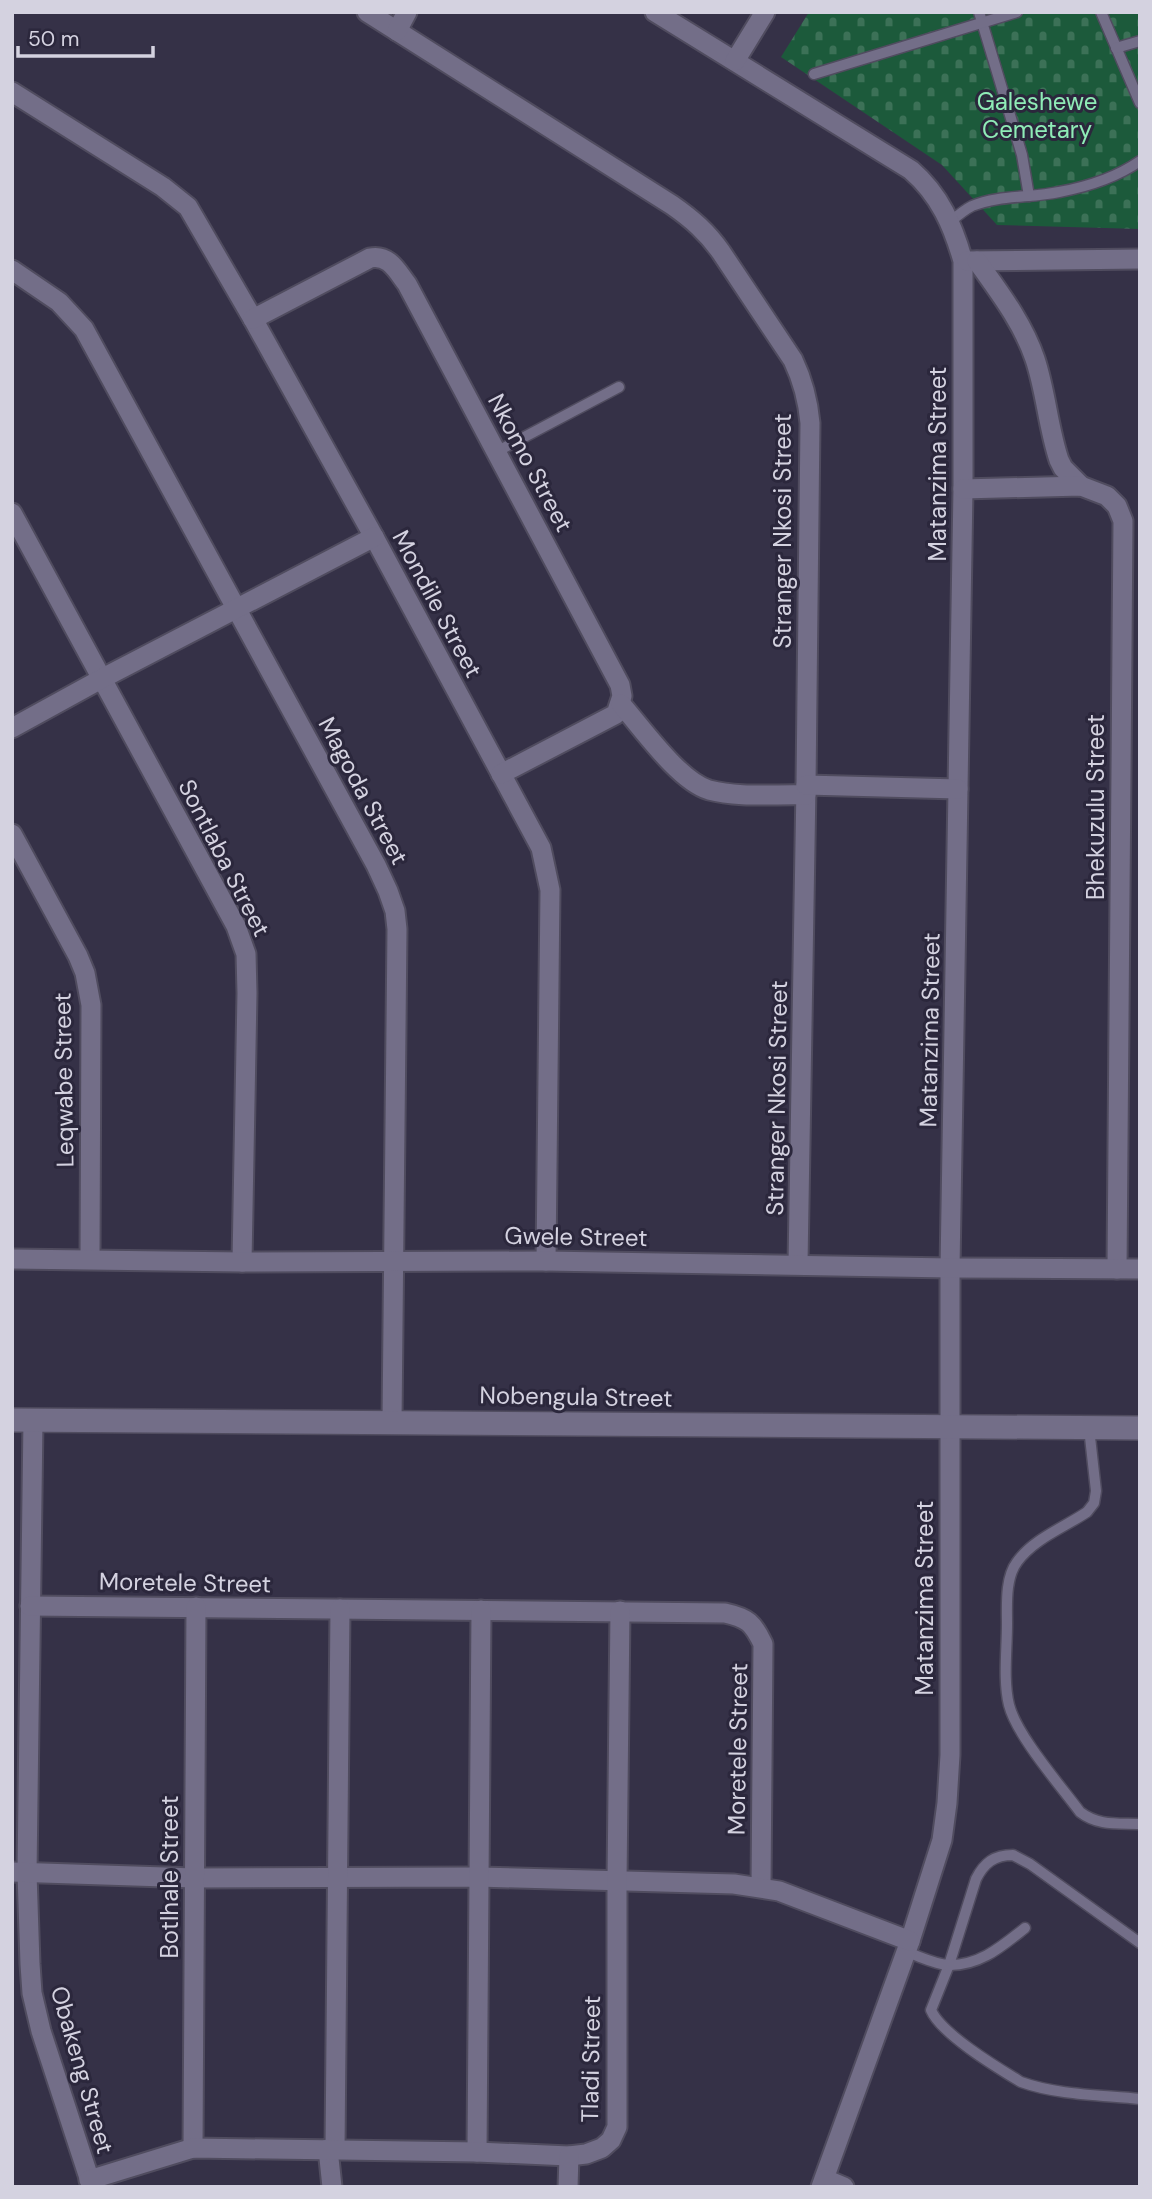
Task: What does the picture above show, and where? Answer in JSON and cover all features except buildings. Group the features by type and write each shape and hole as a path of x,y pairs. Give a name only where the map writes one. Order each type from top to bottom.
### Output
{"street":[{"name":"Stranger Nkosi Street","path":"367,12 694,220 721,252 793,360 808,398 810,423 806,790 798,1264"},
{"path":"397,31 407,12"},
{"name":"Matanzima Street","path":"655,12 911,170 927,184 970,261 963,489 950,1268 950,1755 947,1803 942,1840 908,1946 823,2183"},
{"path":"735,61 765,12"},
{"name":"Mondile Street","path":"12,92 163,187 188,207 374,537 541,848 550,890 546,1261"},
{"name":"Nkomo Street","path":"253,320 358,263 377,257 387,260 407,284 620,685 621,704"},
{"path":"970,261 1140,259"},
{"path":"970,261 1014,315 1027,338 1035,359 1059,460 1063,468 1082,486"},
{"name":"Magoda Street","path":"12,270 59,302 84,328 376,865 395,911 397,929 392,1422"},
{"name":"Bhekuzulu Street","path":"963,489 1082,486 1107,496 1117,506 1123,521 1117,1269"},
{"name":"Sontlaba Street","path":"12,513 236,926 246,954 242,1262"},
{"path":"12,728 374,537"},
{"path":"501,774 616,714 621,704 672,764 694,782 708,789 730,793 958,789"},
{"name":"Leqwabe Street","path":"12,834 78,956 89,989 90,1259"},
{"name":"Gwele Street","path":"12,1259 242,1262 546,1261 1140,1269"},
{"name":"Nobengula Street","path":"22,1420 1140,1429"},
{"name":"Obakeng Street","path":"22,1420 30,1606 20,1873 32,1993 41,2031 91,2184"},
{"name":"Moretele Street","path":"30,1606 620,1611 725,1613 743,1617 755,1628 763,1644 761,1887"},
{"name":"Botlhale Street","path":"193,2148 196,1607"},
{"path":"332,2187 340,1609"},
{"path":"477,2152 481,1610"},
{"name":"Tladi Street","path":"91,2184 193,2148 569,2156 602,2148 611,2140 617,2127 620,1611"},
{"path":"20,1873 195,1878 478,1877 734,1884 779,1891 908,1946"},
{"path":"568,2187 569,2156"},
{"path":"823,2183 844,2187"}],"lane":[{"path":"979,12 1022,155 1029,196"},
{"path":"814,74 1017,12"},
{"path":"1101,12 1140,103"},
{"path":"1116,48 1140,41"},
{"path":"950,222 974,205 1082,187 1140,161"},
{"path":"496,453 619,387"},
{"path":"1088,1428 1096,1492 1094,1503 1087,1512 1028,1550 1011,1572 1007,1599 1008,1703 1019,1729 1080,1812 1091,1820 1102,1823 1140,1824"},
{"path":"1140,1943 1030,1864 1013,1855 992,1859 982,1867 976,1879 949,1965 931,2010 935,2020 954,2036 1009,2075 1033,2087 1140,2099"},
{"path":"908,1946 949,1965 977,1961 1025,1928"}],"green space":[{"name":"Galeshewe Cemetary","path":"809,12 1140,12 1140,229 997,225 942,165 781,57"}]}
